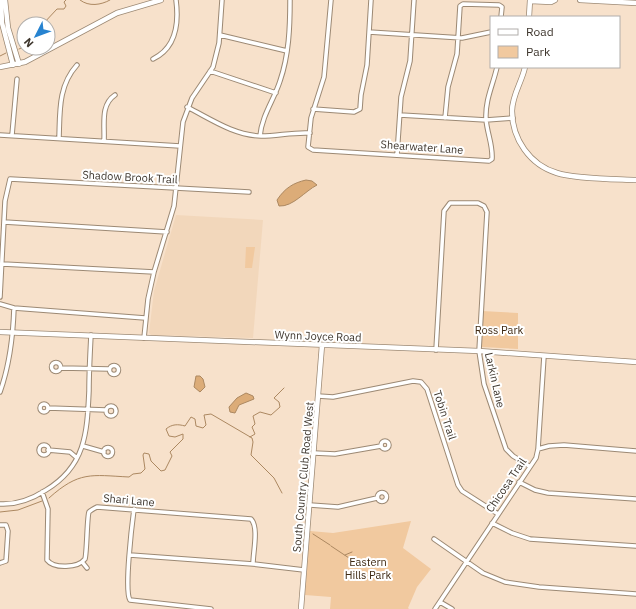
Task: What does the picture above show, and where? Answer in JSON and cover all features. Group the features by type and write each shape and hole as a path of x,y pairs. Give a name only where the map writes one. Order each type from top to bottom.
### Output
{"street":[{"path":"1,0 2,16 16,64"},
{"path":"2,16 5,0"},
{"path":"0,67 16,64 44,53 110,16 161,0"},
{"path":"153,59 163,53 175,35 177,20 176,0"},
{"path":"144,338 145,318 154,272 167,232 177,188 183,122 188,107 210,71 218,50 222,0"},
{"path":"260,136 263,117 276,93 283,74 287,51 290,0"},
{"path":"188,107 232,131 260,136 290,132 310,133 313,109 324,77 331,0"},
{"path":"313,109 354,112 360,109 361,95 367,65 371,0"},
{"path":"397,155 402,91 409,68 414,0"},
{"path":"529,16 530,0 551,2 556,0"},
{"path":"580,0 636,3"},
{"path":"445,118 448,87 456,59 460,6 463,4 494,4 502,7 501,16"},
{"path":"369,32 458,37 469,37 490,32"},
{"path":"220,35 287,51"},
{"path":"59,138 63,87 68,75 77,65"},
{"path":"486,120 487,101 497,68"},
{"path":"525,68 513,100 513,118 516,133 523,147 533,160 549,170 561,174 636,180"},
{"path":"210,71 276,93"},
{"path":"12,135 17,79"},
{"path":"104,141 105,106 108,100 115,95"},
{"path":"400,115 486,120 513,118"},
{"name":"Shearwater Lane","path":"310,133 308,147 310,149 488,161 492,159 492,149 486,120"},
{"path":"0,135 180,146"},
{"name":"Shadow Brook Trail","path":"4,222 5,200 10,179 249,192"},
{"name":"Larkin Lane","path":"436,350 444,211 450,203 478,203 484,206 487,212 479,351 484,384 506,449 513,456 529,466"},
{"path":"0,297 3,264 4,222 167,232"},
{"path":"3,264 154,272"},
{"path":"0,305 14,308 145,318"},
{"path":"0,392 7,373 13,333 14,308"},
{"name":"Wynn Joyce Road","path":"0,332 479,351 636,362"},
{"path":"0,504 22,502 42,492 64,476 77,458 86,436 91,336"},
{"name":"South Country Club Road West","path":"301,609 322,345"},
{"name":"Chicosa Trail","path":"435,609 529,466 536,458 538,449 544,356"},
{"path":"61,368 109,369"},
{"name":"Tobin Trail","path":"318,396 333,397 413,381 421,382 426,388 458,485 462,490 498,514"},
{"path":"48,408 106,410"},
{"path":"538,449 549,446 564,445 636,450"},
{"path":"83,446 104,452"},
{"path":"314,452 336,454 381,446"},
{"path":"48,450 70,452 77,458"},
{"path":"519,482 535,490 548,492 636,499"},
{"path":"42,492 48,505 46,545 48,562 71,566 83,563 87,568"},
{"path":"310,505 338,507 378,498"},
{"path":"90,506 93,509"},
{"name":"Shari Lane","path":"83,563 87,549 89,513 97,507 250,519 254,522 253,564"},
{"path":"134,509 128,596 130,600 211,609"},
{"path":"492,523 512,533 530,539 636,546"},
{"path":"0,525 6,525 8,530 6,560 0,563"},
{"path":"434,539 496,579 514,584 636,594"},
{"path":"130,555 253,564 304,570"},
{"path":"440,602 452,609"}],"shaded area":[{"path":"306,180 312,181 317,185 289,204 279,206 277,200 286,189 293,184"},
{"path":"176,215 263,220 253,338 151,335 149,333 154,291"},
{"path":"196,376 200,376 203,379 205,387 200,392 194,387"},
{"path":"246,393 253,396 254,399 239,405 235,413 230,412 229,407 237,398"}],"green space":[{"path":"246,247 255,247 252,268 245,268"},
{"name":"Ross Park","path":"482,311 518,313 518,349 482,347"},
{"name":"Eastern Hills Park","path":"411,521 403,548 431,569 417,587 408,608 409,609 330,609 331,597 305,595 310,531 333,533"}],"waterway":[{"path":"50,16 57,9 64,9 66,6 64,2 66,0"},
{"path":"80,0 87,4 103,3 110,0"},
{"path":"0,56 6,53"},
{"path":"250,437 255,434 252,427 255,424 253,416 260,412 271,415 280,407 279,402 274,398 284,388"},
{"path":"49,498 59,489 77,479 95,476 129,477 133,474 141,473 145,469 144,453 149,454 151,461 161,471 165,470 172,456 170,452 183,439 183,434 175,437 169,436 166,429 175,425 185,426 191,417 195,419 196,426 203,428 206,425 204,415 211,414 252,438 253,442 251,455 274,478 282,493"},
{"path":"0,512 18,510 42,501"},
{"path":"313,534 330,545"},
{"path":"331,546 352,560"},
{"path":"345,555 352,552"}]}
